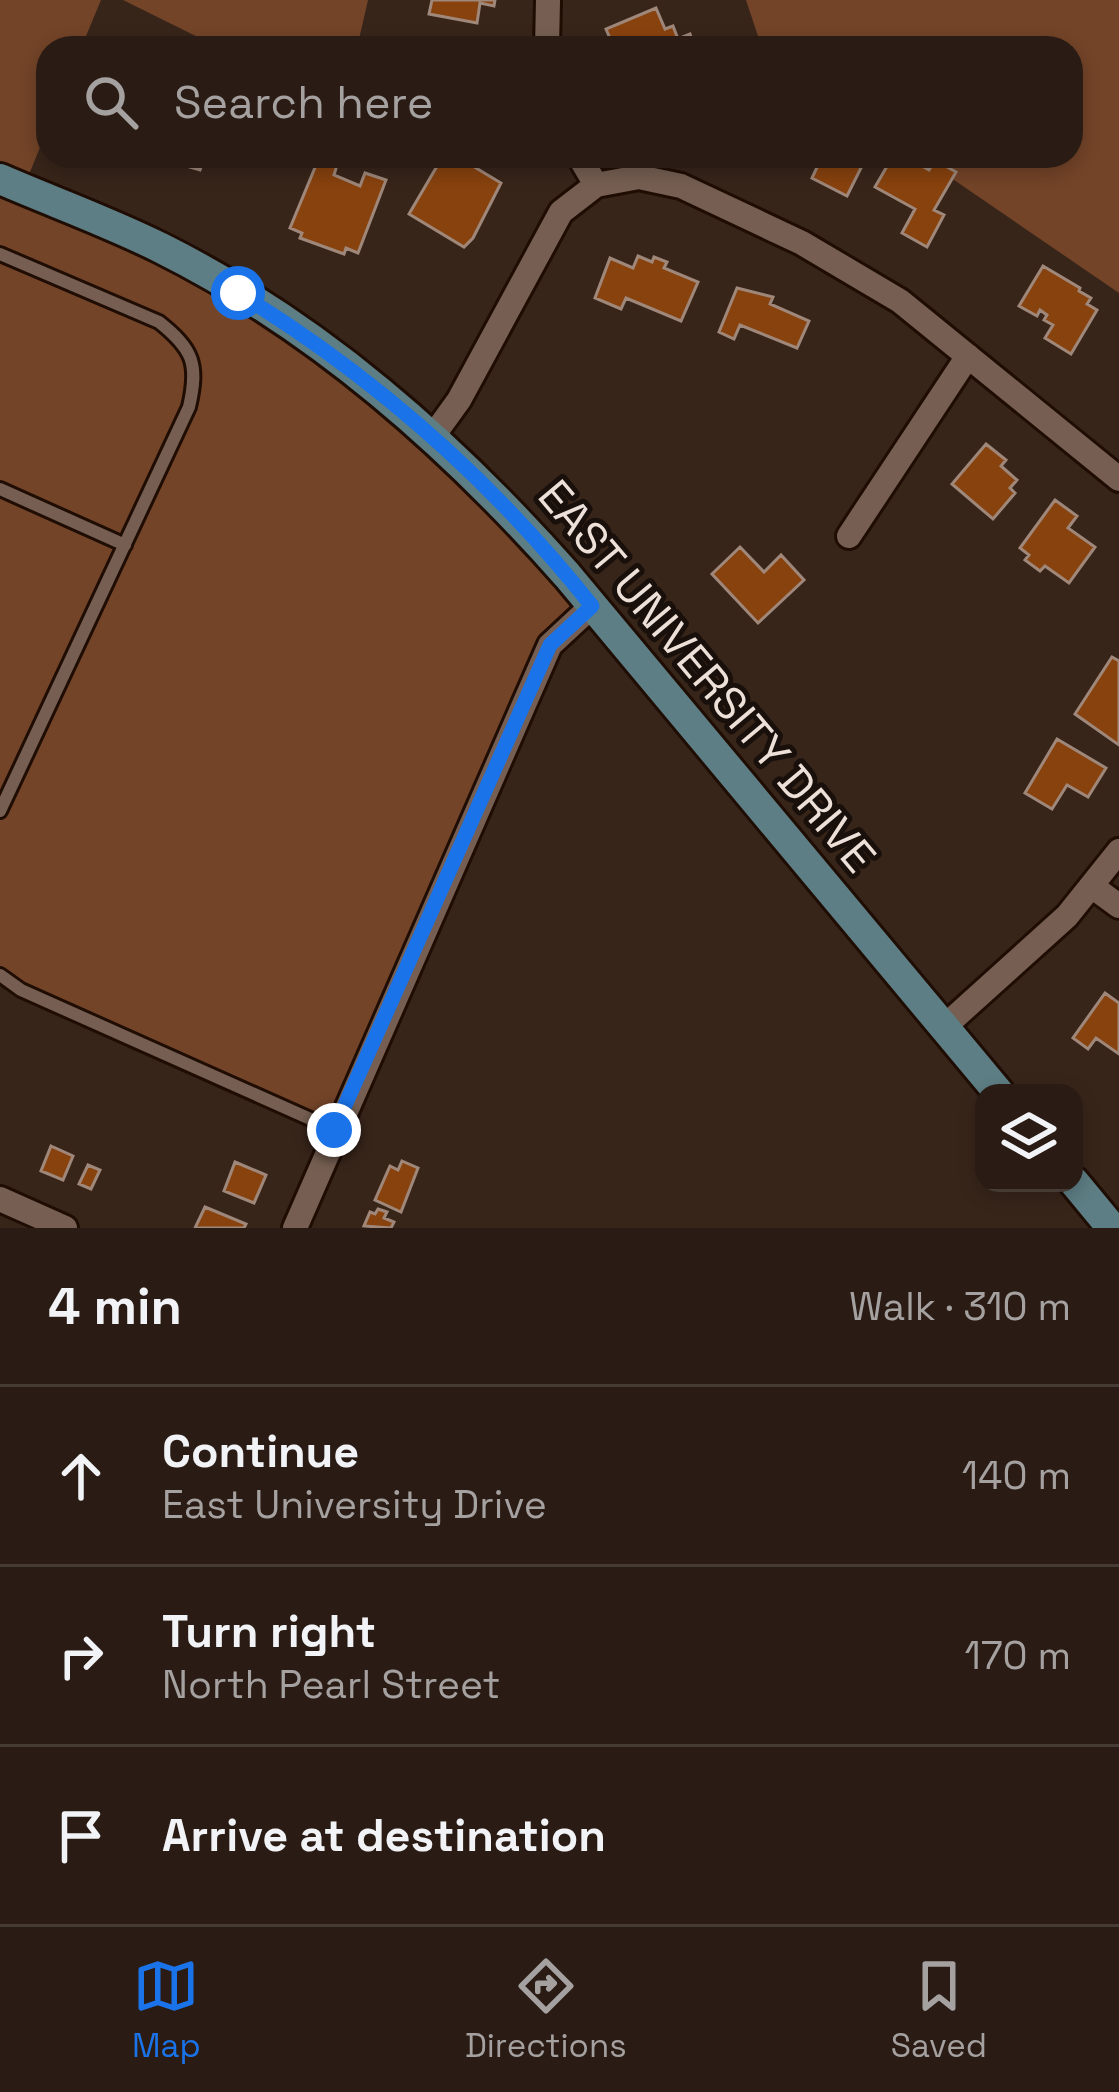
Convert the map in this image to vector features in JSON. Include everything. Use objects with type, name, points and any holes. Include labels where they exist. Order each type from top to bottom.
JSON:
[{"type":"main road","name":"EAST UNIVERSITY DRIVE","points":[[0,179],[163,249],[238,293],[359,374],[433,436],[503,502],[991,1084]]},
{"type":"main road","points":[[1082,1192],[1112,1228]]},
{"type":"street","points":[[547,36],[548,0]]},
{"type":"street","points":[[586,168],[596,185]]},
{"type":"street","points":[[433,436],[459,400],[561,212],[596,185],[639,177],[681,186],[868,280],[901,301],[1119,479]]},
{"type":"street","points":[[849,536],[968,356]]},
{"type":"street","points":[[295,1228],[550,645],[592,606]]},
{"type":"street","points":[[944,1028],[1040,943],[1093,887],[1119,851]]},
{"type":"street","points":[[1093,887],[1119,906]]},
{"type":"street","points":[[0,1198],[65,1228]]},
{"type":"lane","points":[[0,254],[159,322],[190,355],[196,377],[189,407],[0,811]]},
{"type":"lane","points":[[0,489],[125,545]]},
{"type":"lane","points":[[0,975],[21,990],[334,1130]]},
{"type":"shaded area","points":[[0,0],[101,0],[86,36],[36,36],[36,157],[23,189],[320,345],[592,606],[576,617],[335,1130],[0,975]]},
{"type":"shaded area","points":[[123,0],[368,0],[360,36],[196,36]]},
{"type":"shaded area","points":[[746,0],[1119,0],[1119,293],[937,168],[1083,168],[1083,36],[758,36]]},
{"type":"building","points":[[432,0],[495,0],[494,6],[480,3],[477,23],[429,14]]},
{"type":"building","points":[[656,8],[665,29],[673,26],[677,36],[609,36],[606,29]]},
{"type":"building","points":[[315,168],[336,168],[334,175],[360,186],[365,173],[386,180],[358,253],[346,248],[344,254],[300,238],[302,233],[290,228]]},
{"type":"building","points":[[436,168],[476,168],[501,183],[464,247],[409,214]]},
{"type":"building","points":[[817,168],[861,168],[847,196],[812,178]]},
{"type":"building","points":[[886,168],[956,172],[934,210],[944,215],[927,247],[902,233],[915,209],[875,187]]},
{"type":"building","points":[[638,256],[667,262],[664,268],[698,282],[681,321],[626,298],[621,309],[595,298],[610,258],[633,268]]},
{"type":"building","points":[[1043,266],[1080,288],[1091,298],[1087,304],[1097,310],[1071,354],[1045,338],[1053,325],[1044,320],[1047,315],[1040,310],[1037,316],[1019,306]]},
{"type":"building","points":[[737,288],[773,297],[770,304],[809,321],[797,348],[740,325],[734,339],[719,332]]},
{"type":"building","points":[[986,444],[1006,460],[1001,466],[1017,480],[1010,488],[1015,493],[993,519],[952,484]]},
{"type":"building","points":[[1055,500],[1077,516],[1068,528],[1095,547],[1069,583],[1045,566],[1040,571],[1025,560],[1029,555],[1020,548]]},
{"type":"building","points":[[740,547],[764,572],[781,555],[804,580],[758,623],[712,574]]},
{"type":"building","points":[[1112,657],[1119,661],[1119,745],[1075,714]]},
{"type":"building","points":[[1057,739],[1106,768],[1088,797],[1067,785],[1052,809],[1025,793]]},
{"type":"building","points":[[1105,993],[1119,1003],[1119,1054],[1096,1038],[1088,1049],[1073,1038]]},
{"type":"building","points":[[51,1146],[73,1156],[63,1180],[41,1171]]},
{"type":"building","points":[[402,1161],[418,1168],[401,1212],[375,1200],[390,1166],[398,1170]]},
{"type":"building","points":[[235,1162],[266,1175],[254,1203],[224,1191]]},
{"type":"building","points":[[88,1165],[100,1170],[91,1189],[79,1184]]},
{"type":"building","points":[[205,1207],[246,1224],[244,1228],[195,1228]]},
{"type":"building","points":[[378,1209],[394,1222],[391,1228],[364,1226],[370,1212],[375,1214]]},
{"type":"route","points":[[238,293],[359,374],[433,436],[503,502],[592,606],[550,645],[334,1130]]}]
